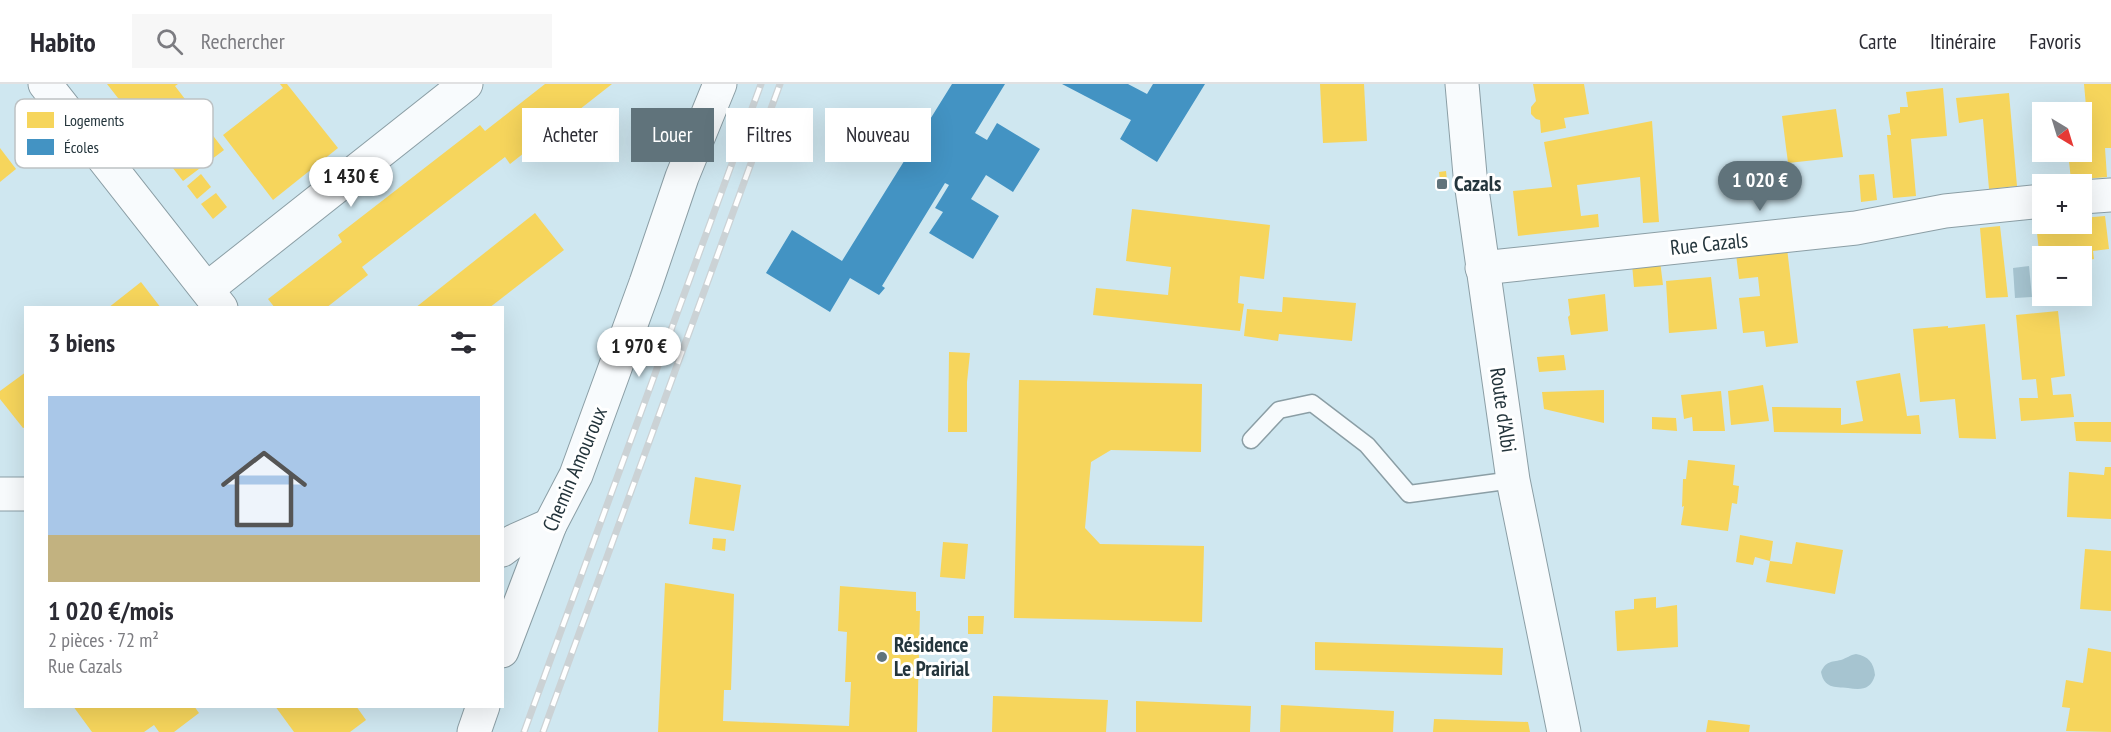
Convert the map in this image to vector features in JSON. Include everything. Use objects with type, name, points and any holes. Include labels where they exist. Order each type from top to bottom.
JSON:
[{"type":"street","points":[[45,84],[57,99]]},
{"type":"street","name":"Chemin Amouroux","points":[[504,640],[550,525],[576,475],[682,177],[720,84]]},
{"type":"street","name":"Route d'Albi","points":[[1462,84],[1470,175],[1513,480],[1564,732]]},
{"type":"street","points":[[111,168],[214,298],[464,85]]},
{"type":"street","points":[[2092,197],[2111,195]]},
{"type":"street","name":"Rue Cazals","points":[[1482,268],[1856,228],[1945,211],[2032,202]]},
{"type":"street","points":[[0,494],[24,494]]},
{"type":"street","points":[[504,548],[514,541],[550,525]]},
{"type":"street","points":[[474,732],[482,708]]},
{"type":"lane","points":[[1251,440],[1279,410],[1312,403],[1367,445],[1408,494],[1513,480]]},
{"type":"water","points":[[2029,266],[2032,297],[2015,298],[2013,268]]},
{"type":"water","points":[[1856,654],[1867,658],[1873,667],[1875,675],[1871,684],[1857,689],[1827,684],[1822,677],[1823,668],[1827,664]]},
{"type":"building: Logements","points":[[107,84],[178,84],[175,86],[185,99],[119,99]]},
{"type":"building: Logements","points":[[280,84],[287,84],[338,148],[273,200],[223,135],[283,88]]},
{"type":"building: Logements","points":[[545,84],[612,84],[581,108],[522,108],[522,155],[510,164],[505,157],[362,267],[368,275],[329,306],[273,306],[268,299],[342,242],[338,235],[480,125],[485,131]]},
{"type":"building: Logements","points":[[1320,84],[1364,84],[1367,141],[1323,143]]},
{"type":"building: Logements","points":[[1533,84],[1584,84],[1589,114],[1564,118],[1566,128],[1541,133],[1540,120],[1531,114],[1531,107],[1536,101]]},
{"type":"building: Logements","points":[[2084,84],[2111,84],[2111,148],[2105,148],[2107,177],[2092,178],[2092,174],[2070,174],[2069,162],[2092,162],[2092,102],[2086,102]]},
{"type":"building: Logements","points":[[1943,88],[1947,136],[1911,139],[1916,196],[1893,198],[1887,135],[1891,135],[1888,115],[1900,113],[1900,107],[1908,107],[1906,92]]},
{"type":"building: Logements","points":[[2009,93],[2017,186],[1989,189],[1983,119],[1959,123],[1956,98]]},
{"type":"building: Logements","points":[[1836,109],[1843,157],[1788,163],[1782,116]]},
{"type":"building: Logements","points":[[1652,121],[1659,222],[1643,223],[1640,177],[1577,185],[1581,216],[1598,214],[1599,227],[1518,236],[1513,191],[1552,187],[1544,142]]},
{"type":"building: Logements","points":[[213,136],[224,150],[213,158]]},
{"type":"building: Logements","points":[[0,148],[16,169],[0,182]]},
{"type":"building: Logements","points":[[173,168],[200,168],[183,181]]},
{"type":"building: Logements","points":[[1446,171],[1448,189],[1441,189],[1439,172]]},
{"type":"building: Logements","points":[[201,174],[211,187],[197,199],[187,186]]},
{"type":"building: Logements","points":[[1874,174],[1877,200],[1861,202],[1859,175]]},
{"type":"building: Logements","points":[[216,193],[227,207],[213,219],[201,204]]},
{"type":"building: Logements","points":[[1132,209],[1270,225],[1264,279],[1240,276],[1238,303],[1244,304],[1240,331],[1093,315],[1096,288],[1168,295],[1171,267],[1126,261]]},
{"type":"building: Logements","points":[[535,213],[564,250],[492,306],[418,306]]},
{"type":"building: Logements","points":[[2105,216],[2109,249],[2093,251],[2094,259],[2092,259],[2092,246],[2038,246],[2037,234],[2092,234],[2092,217]]},
{"type":"building: Logements","points":[[2000,226],[2008,297],[1986,298],[1980,228]]},
{"type":"building: Logements","points":[[1787,248],[1798,343],[1766,347],[1764,331],[1743,333],[1739,298],[1760,296],[1758,277],[1739,279],[1736,254]]},
{"type":"building: Logements","points":[[1660,261],[1663,285],[1634,287],[1632,264]]},
{"type":"building: Logements","points":[[1711,277],[1717,329],[1669,333],[1666,281]]},
{"type":"building: Logements","points":[[141,282],[159,306],[111,306]]},
{"type":"building: Logements","points":[[1605,294],[1608,331],[1571,335],[1568,299]]},
{"type":"building: Logements","points":[[1283,297],[1356,303],[1352,341],[1279,334],[1278,341],[1244,336],[1247,309],[1282,312]]},
{"type":"building: Logements","points":[[2058,311],[2065,376],[2051,378],[2053,395],[2071,394],[2074,417],[2021,421],[2019,398],[2038,398],[2036,379],[2022,380],[2016,315]]},
{"type":"building: Logements","points":[[1985,324],[1996,439],[1959,438],[1955,399],[1920,402],[1913,329]]},
{"type":"building: Logements","points":[[949,352],[970,353],[967,382],[967,432],[948,432]]},
{"type":"building: Logements","points":[[1564,355],[1566,370],[1539,372],[1537,357]]},
{"type":"building: Logements","points":[[24,373],[24,428],[0,399],[0,391]]},
{"type":"building: Logements","points":[[1900,373],[1907,416],[1919,415],[1921,434],[1774,432],[1772,407],[1841,408],[1841,425],[1863,421],[1856,381]]},
{"type":"building: Logements","points":[[1019,380],[1202,384],[1201,452],[1111,450],[1091,462],[1085,528],[1100,544],[1204,546],[1202,622],[1014,618]]},
{"type":"building: Logements","points":[[1763,385],[1769,421],[1731,425],[1728,391]]},
{"type":"building: Logements","points":[[1604,390],[1604,423],[1544,409],[1542,392]]},
{"type":"building: Logements","points":[[1721,391],[1725,431],[1693,431],[1692,417],[1684,419],[1681,395]]},
{"type":"building: Logements","points":[[1652,417],[1676,418],[1677,431],[1652,429]]},
{"type":"building: Logements","points":[[2074,422],[2111,422],[2111,442],[2076,441]]},
{"type":"building: Logements","points":[[1688,460],[1735,465],[1733,485],[1739,486],[1737,504],[1732,503],[1728,531],[1681,525],[1684,506],[1682,507],[1683,479],[1686,479]]},
{"type":"building: Logements","points":[[2105,467],[2111,467],[2111,519],[2067,517],[2069,472],[2104,475]]},
{"type":"building: Logements","points":[[695,477],[741,485],[734,531],[689,524]]},
{"type":"building: Logements","points":[[1740,535],[1773,541],[1770,561],[1755,557],[1753,565],[1736,562]]},
{"type":"building: Logements","points":[[713,538],[726,539],[725,551],[712,549]]},
{"type":"building: Logements","points":[[943,542],[968,544],[965,579],[940,577]]},
{"type":"building: Logements","points":[[1796,542],[1843,550],[1835,594],[1766,582],[1770,561],[1792,564]]},
{"type":"building: Logements","points":[[2085,549],[2111,551],[2111,611],[2080,609]]},
{"type":"building: Logements","name":"Résidence Le Prairial","points":[[665,583],[734,594],[731,690],[724,690],[723,721],[849,726],[851,682],[845,682],[847,632],[838,631],[840,586],[916,592],[916,611],[920,611],[917,732],[658,732]]},
{"type":"building: Logements","points":[[1656,597],[1656,608],[1677,605],[1678,647],[1617,651],[1615,611],[1634,609],[1634,599]]},
{"type":"building: Logements","points":[[968,616],[984,616],[983,634],[968,634]]},
{"type":"building: Logements","points":[[1315,642],[1503,648],[1502,675],[1315,670]]},
{"type":"building: Logements","points":[[2088,648],[2111,652],[2111,732],[2066,731],[2070,708],[2062,707],[2066,680],[2083,683]]},
{"type":"building: Logements","points":[[993,696],[1108,700],[1106,732],[992,732]]},
{"type":"building: Logements","points":[[1136,701],[1251,706],[1250,732],[1136,732]]},
{"type":"building: Logements","points":[[1281,705],[1394,711],[1393,732],[1280,732]]},
{"type":"building: Logements","points":[[74,708],[195,708],[199,713],[174,732],[159,732],[154,725],[144,732],[92,732]]},
{"type":"building: Logements","points":[[276,708],[357,708],[366,720],[350,732],[294,732]]},
{"type":"building: Logements","points":[[1434,719],[1528,722],[1530,732],[1433,732]]},
{"type":"building: Logements","points":[[1708,720],[1750,725],[1749,732],[1706,732]]},
{"type":"building: Écoles","points":[[952,84],[1005,84],[975,133],[987,140],[997,123],[1040,149],[1013,192],[986,175],[971,199],[999,216],[973,259],[929,233],[943,212],[935,208],[949,185],[945,183],[882,286],[885,288],[879,295],[850,278],[830,312],[766,273],[792,230],[842,261],[904,162],[931,162],[931,118]]},
{"type":"building: Écoles","points":[[1062,84],[1128,84],[1147,94],[1153,84],[1205,84],[1157,162],[1120,139],[1131,120]]},
{"type":"railway","points":[[524,732],[761,84]]},
{"type":"railway","points":[[543,732],[780,84]]},
{"type":"place","name":"Cazals","points":[[1442,184]]},
{"type":"place","name":"Résidence Le Prairial","points":[[882,657]]}]
